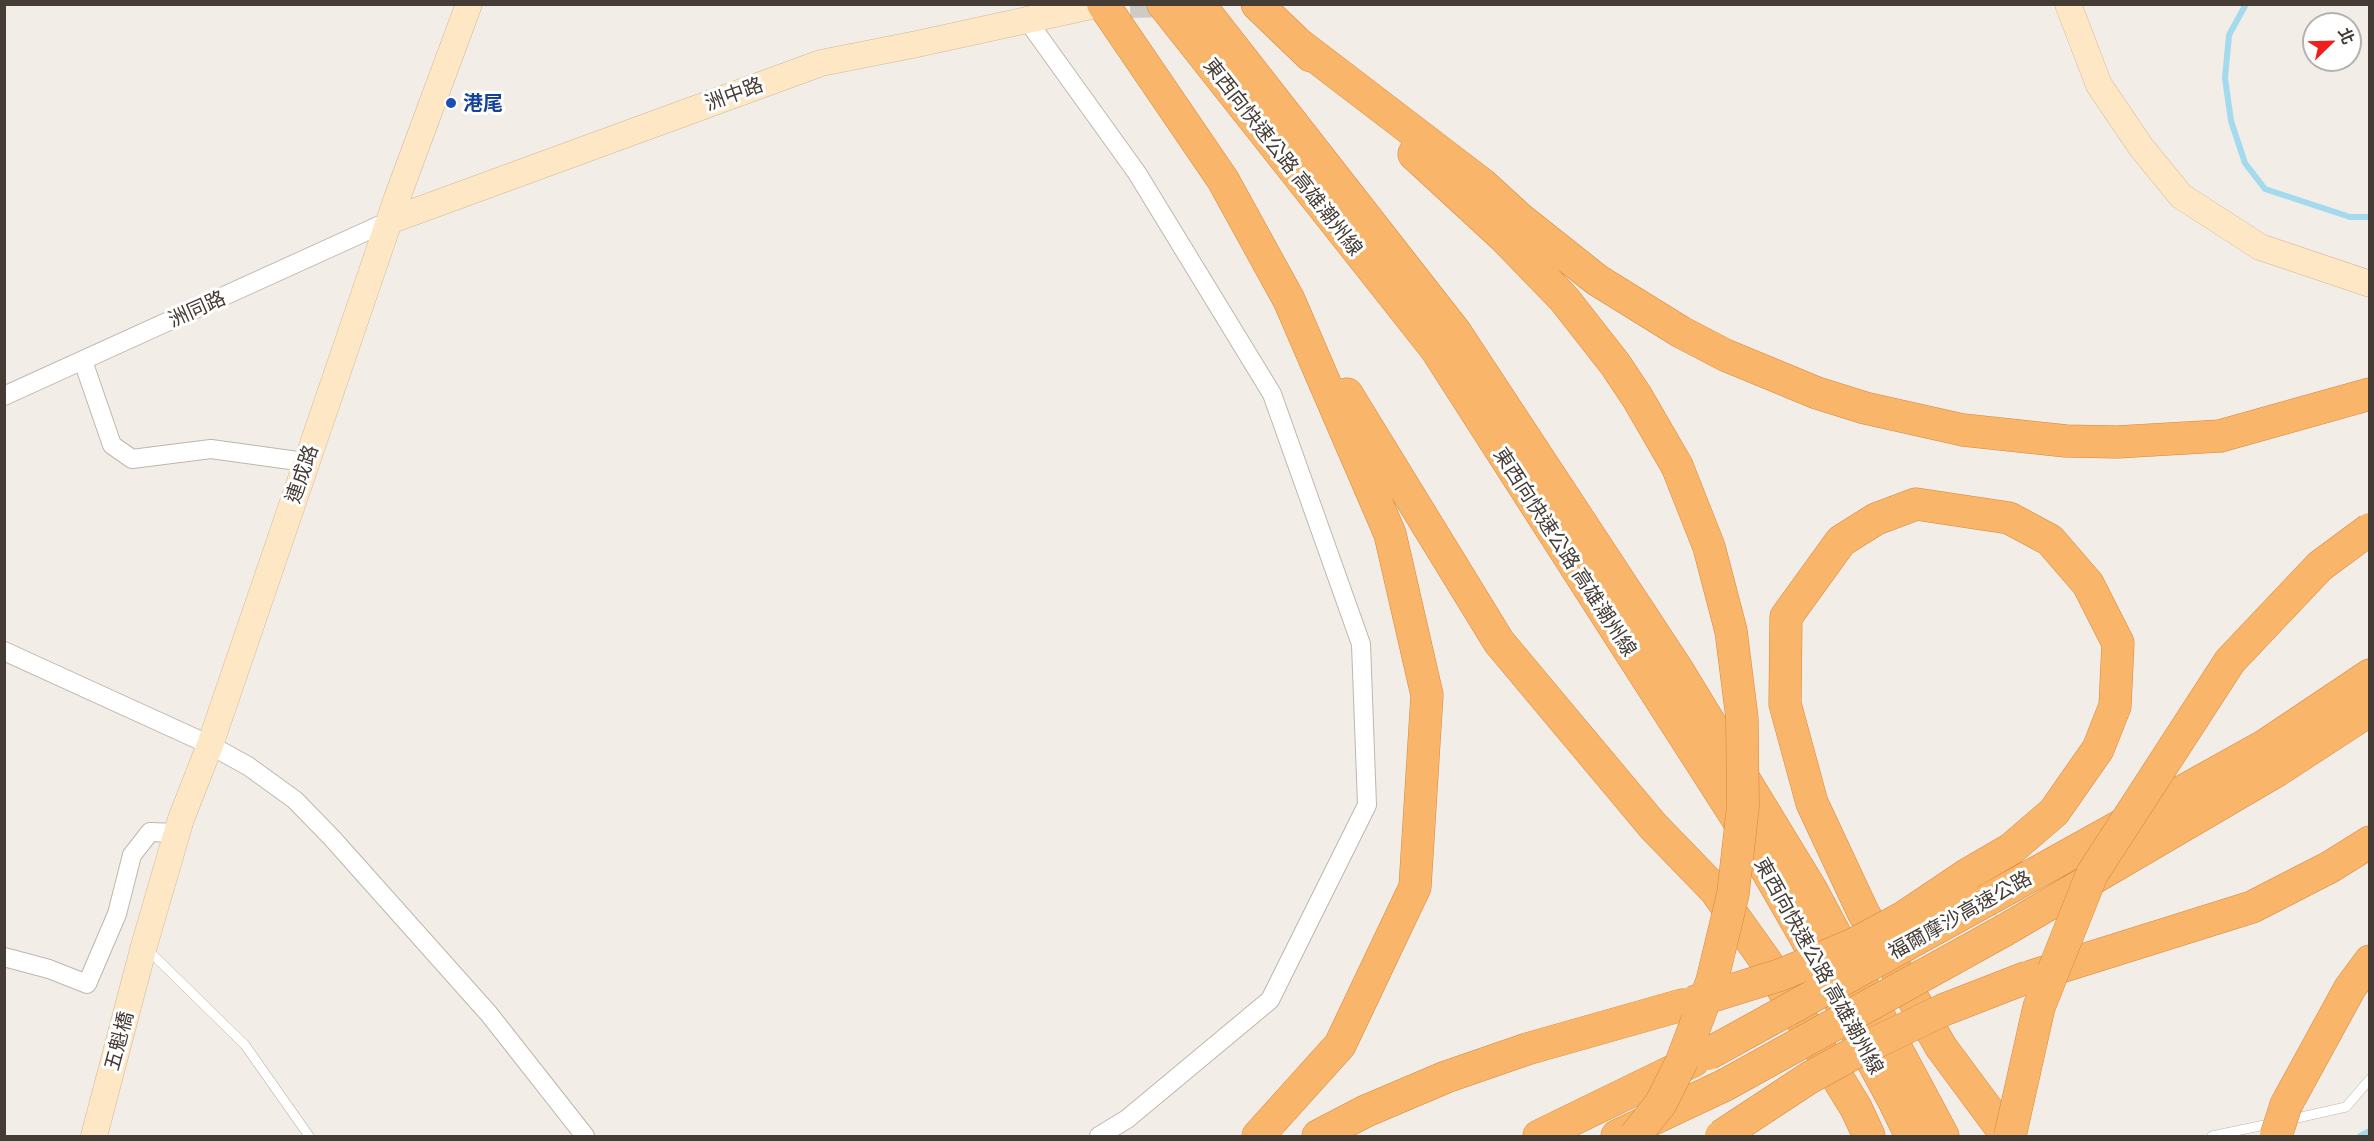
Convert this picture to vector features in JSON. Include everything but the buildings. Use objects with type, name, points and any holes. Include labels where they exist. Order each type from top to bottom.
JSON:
[{"type":"highway","name":"東西向快速公路 高雄潮州線","points":[[1163,4],[1436,349],[1735,816],[1803,933],[1894,1101],[1911,1137]]},
{"type":"highway","name":"東西向快速公路 高雄潮州線","points":[[1198,4],[1456,333],[1651,629],[1811,889],[1943,1137]]},
{"type":"highway","points":[[1257,4],[1504,237],[1564,299],[1615,364],[1653,422],[1677,466],[1709,547],[1731,631],[1742,718],[1743,806],[1733,894],[1712,981],[1698,1022],[1661,1103],[1635,1137]]},
{"type":"highway","points":[[1097,5],[1223,180],[1289,300],[1499,642],[1653,826],[1715,890],[1765,960],[1856,1108],[1869,1137]]},
{"type":"highway","points":[[1295,41],[1482,184],[1534,231],[1597,280],[1690,337],[1771,375],[1817,393],[1865,408],[1963,430],[2015,437],[2087,442],[2220,436],[2355,399]]},
{"type":"highway","points":[[1258,1137],[1340,1045],[1415,887],[1427,694],[1390,534],[1289,300]]},
{"type":"highway","points":[[1318,1137],[1366,1111],[1446,1077],[1527,1049],[1780,975],[1852,945],[1904,917],[1968,874],[2011,849],[2054,812],[2098,749],[2115,706],[2118,643],[2088,584],[2050,540],[2009,518],[1916,504],[1876,519],[1841,541],[1786,617],[1785,704],[1812,803],[1863,912],[1941,1047],[2008,1137]]},
{"type":"highway","points":[[2008,1137],[2038,1007],[2092,874],[2230,661],[2320,566],[2370,529]]},
{"type":"highway","name":"福爾摩沙高速公路","points":[[1539,1137],[1708,1053],[1989,899],[2264,746],[2370,675]]},
{"type":"highway","name":"福爾摩沙高速公路","points":[[1617,1137],[1725,1085],[2005,930],[2278,770],[2370,710]]},
{"type":"highway","points":[[1721,1137],[1809,1078],[1856,1052],[1943,1010],[2028,977],[2252,907],[2330,867],[2370,842]]},
{"type":"highway","points":[[2276,1137],[2286,1105],[2350,988],[2370,961]]},
{"type":"main road","name":"連成路","points":[[144,946],[177,833],[210,745],[389,221],[469,4]]},
{"type":"main road","points":[[2068,4],[2099,85],[2140,147],[2181,196],[2260,247],[2370,284]]},
{"type":"main road","name":"洲中路","points":[[389,221],[821,63],[1097,5]]},
{"type":"main road","name":"五魁橋","points":[[94,1137],[144,946]]},
{"type":"street","points":[[1027,20],[1137,173],[1272,394],[1361,644],[1367,805],[1269,1000],[1127,1119],[1099,1137]]},
{"type":"street","name":"洲同路","points":[[4,396],[389,221]]},
{"type":"street","points":[[83,360],[112,445],[132,459],[210,449],[305,462]]},
{"type":"street","points":[[4,651],[210,745],[248,766],[295,800],[332,838],[489,1014],[585,1137]]},
{"type":"street","points":[[4,957],[49,969],[87,984],[117,914],[132,855],[150,832],[177,833]]},
{"type":"lane","points":[[144,946],[245,1045],[309,1137]]},
{"type":"lane","points":[[2212,1137],[2346,1107],[2370,1079]]},
{"type":"waterway","points":[[2246,4],[2229,35],[2225,78],[2231,121],[2245,163],[2265,189],[2350,217],[2370,217]]},
{"type":"waterway","points":[[2360,1136],[2370,1131]]},
{"type":"tunnel","points":[[1091,6],[1169,4]]},
{"type":"place","name":"港尾","points":[[451,103]]}]
